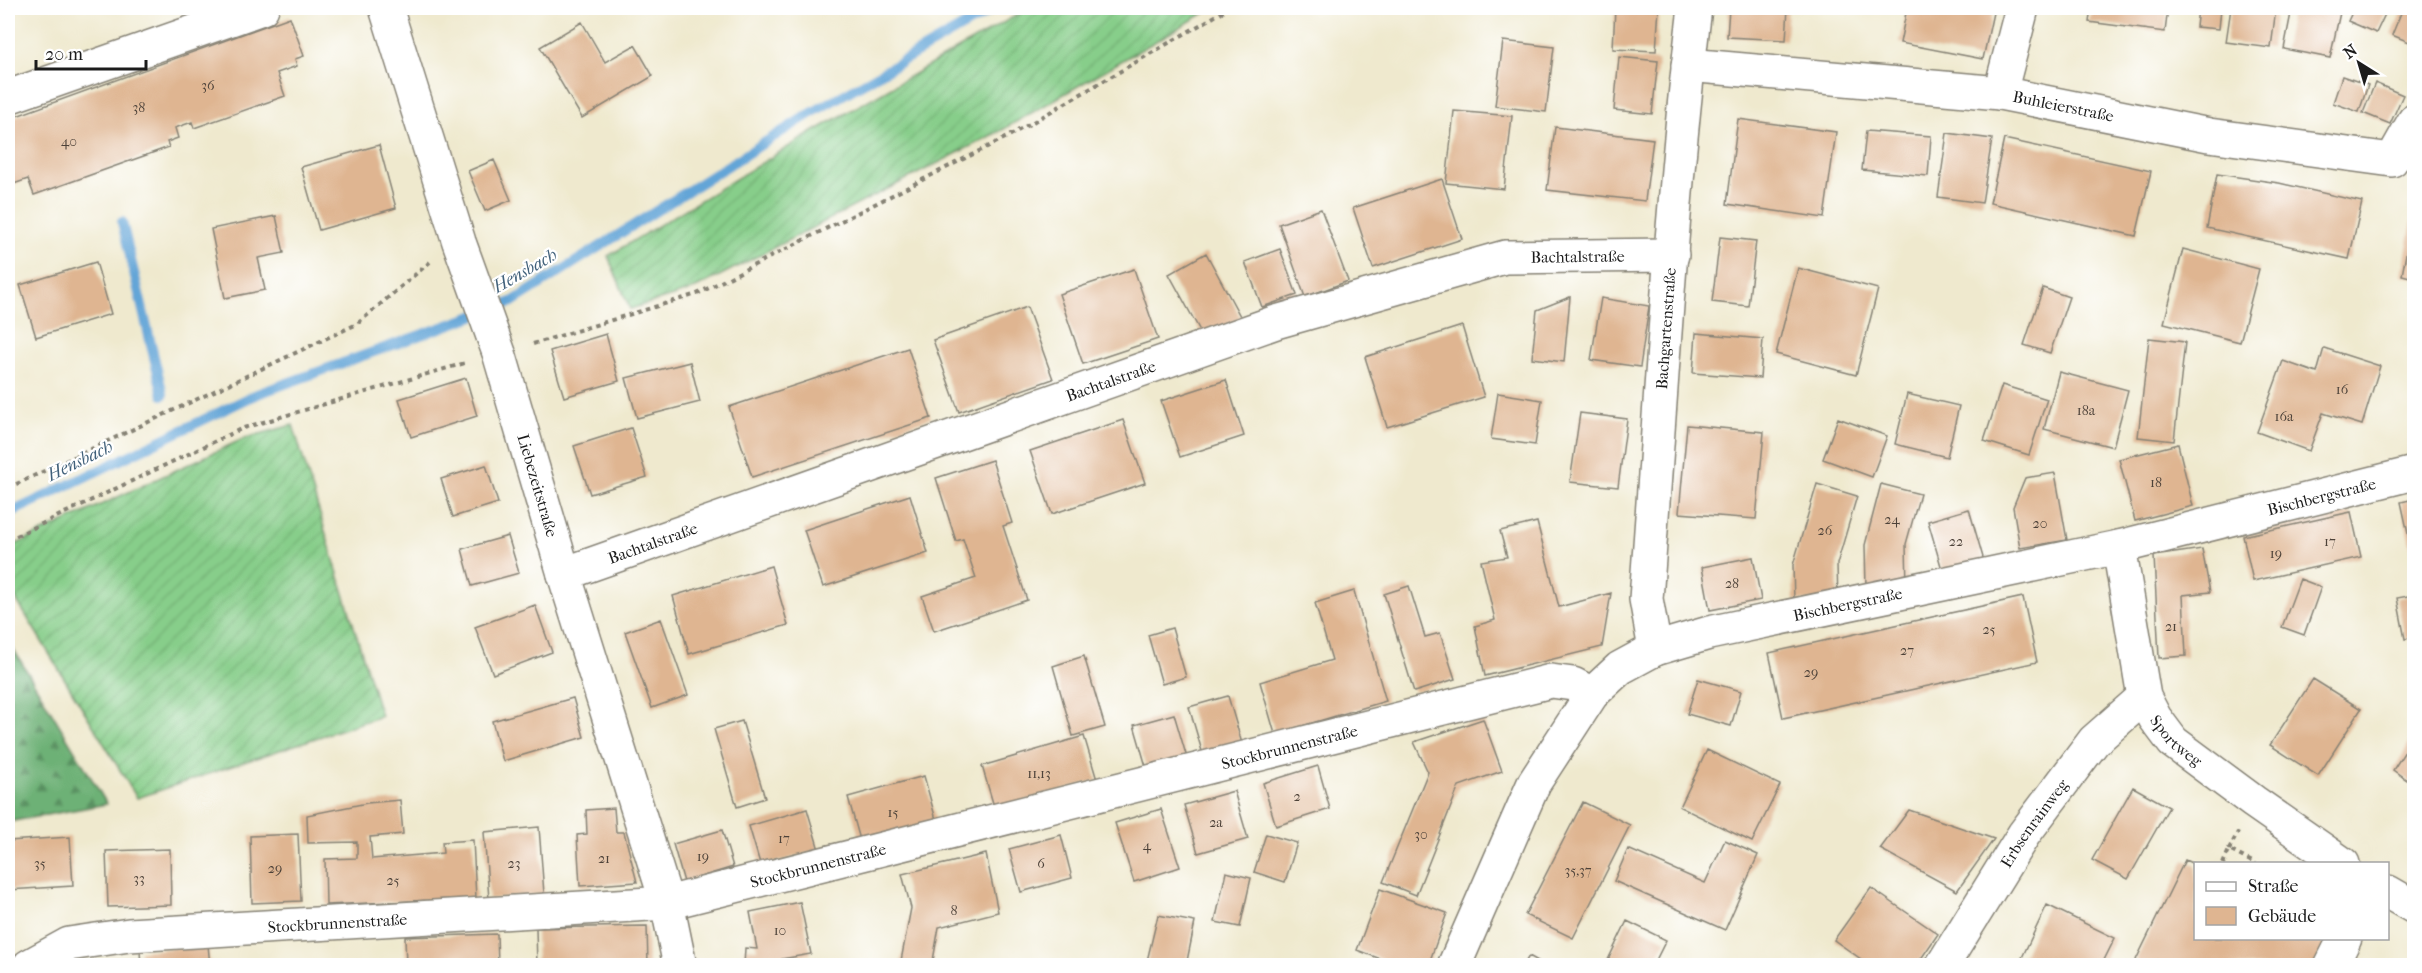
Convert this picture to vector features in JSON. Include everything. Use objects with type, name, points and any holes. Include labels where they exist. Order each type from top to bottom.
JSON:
[{"type":"street","points":[[8,97],[262,8]]},
{"type":"street","name":"Liebezeitstraße","points":[[386,8],[459,242],[499,353],[564,574],[667,903],[680,957],[680,966]]},
{"type":"street","name":"Bachgartenstraße","points":[[1655,649],[1646,600],[1672,255],[1695,8]]},
{"type":"street","points":[[2000,93],[2022,8]]},
{"type":"street","name":"Buhleierstraße","points":[[1688,65],[2000,93],[2209,135],[2392,160],[2415,121]]},
{"type":"street","name":"Bachtalstraße","points":[[564,574],[1287,319],[1505,257],[1672,255]]},
{"type":"street","name":"Bischbergstraße","points":[[1454,966],[1534,783],[1592,694],[1620,668],[1655,649],[1709,633],[2120,547],[2415,472]]},
{"type":"street","name":"Sportweg","points":[[2120,547],[2144,697],[2155,718],[2173,742],[2340,862]]},
{"type":"street","name":"Stockbrunnenstraße","points":[[29,966],[69,944],[129,935],[667,903],[1551,681],[1573,684],[1592,694]]},
{"type":"street","name":"Erbsenrainweg","points":[[1942,966],[2024,834],[2094,741],[2144,697]]},
{"type":"street","points":[[2389,893],[2415,908]]},
{"type":"street","points":[[2331,966],[2344,940]]},
{"type":"path","points":[[551,340],[697,294],[1007,137],[1229,8]]},
{"type":"path","points":[[8,488],[357,324],[416,272],[459,242]]},
{"type":"path","points":[[8,540],[243,428],[499,353]]},
{"type":"path","points":[[2224,862],[2229,850],[2252,862]]},
{"type":"green space","points":[[1029,8],[1213,8],[1002,130],[692,290],[630,309],[608,256],[813,132]]},
{"type":"green space","points":[[293,425],[381,716],[137,798],[8,586],[8,548],[245,438]]},
{"type":"green space","points":[[8,640],[107,804],[8,822]]},
{"type":"building","points":[[1615,8],[1659,8],[1656,51],[1613,49]]},
{"type":"building","points":[[1729,8],[1788,8],[1786,40],[1727,37]]},
{"type":"building","points":[[1907,8],[1994,8],[1983,59],[1900,43]]},
{"type":"building","points":[[2091,8],[2168,8],[2165,32],[2089,22]]},
{"type":"building","points":[[2198,8],[2221,8],[2219,29],[2196,27]]},
{"type":"building","points":[[2231,8],[2276,8],[2271,48],[2226,42]]},
{"type":"building","points":[[2292,8],[2341,8],[2330,58],[2284,49]]},
{"type":"building","points":[[2354,8],[2388,8],[2376,33],[2348,21]]},
{"type":"building","points":[[2403,8],[2414,8],[2414,44],[2392,35]]},
{"type":"building","points":[[290,17],[304,56],[295,59],[297,66],[277,73],[285,96],[194,128],[192,122],[175,128],[178,138],[167,142],[169,147],[34,195],[28,179],[8,186],[8,119]]},
{"type":"building","points":[[582,22],[605,62],[635,45],[653,76],[582,118],[540,47]]},
{"type":"building","points":[[1503,41],[1554,47],[1546,112],[1495,106]]},
{"type":"building","points":[[1619,57],[1658,61],[1652,114],[1614,110]]},
{"type":"building","points":[[2342,76],[2368,85],[2359,112],[2333,103]]},
{"type":"building","points":[[2375,83],[2403,95],[2390,124],[2363,113]]},
{"type":"building","points":[[1454,111],[1512,116],[1504,189],[1446,183]]},
{"type":"building","points":[[1738,119],[1836,132],[1824,218],[1727,204]]},
{"type":"building","points":[[1555,127],[1653,139],[1645,201],[1547,190]]},
{"type":"building","points":[[1866,131],[1931,136],[1928,176],[1862,170]]},
{"type":"building","points":[[1947,133],[1992,139],[1982,203],[1938,197]]},
{"type":"building","points":[[2004,139],[2151,171],[2136,236],[1990,203]]},
{"type":"building","points":[[379,145],[396,208],[319,230],[301,167]]},
{"type":"building","points":[[494,160],[511,200],[485,211],[468,171]]},
{"type":"building","points":[[2217,174],[2279,183],[2362,202],[2349,259],[2207,228]]},
{"type":"building","points":[[1442,179],[1462,239],[1373,268],[1353,208]]},
{"type":"building","points":[[1321,209],[1348,281],[1305,297],[1279,224]]},
{"type":"building","points":[[276,216],[284,253],[258,258],[265,290],[225,298],[211,229]]},
{"type":"building","points":[[2414,217],[2414,278],[2402,275]]},
{"type":"building","points":[[1720,237],[1756,241],[1748,306],[1712,302]]},
{"type":"building","points":[[1280,249],[1297,295],[1262,307],[1245,262]]},
{"type":"building","points":[[2183,249],[2259,269],[2240,342],[2164,323]]},
{"type":"building","points":[[1206,253],[1241,318],[1204,338],[1169,274]]},
{"type":"building","points":[[96,262],[111,314],[36,337],[20,285]]},
{"type":"building","points":[[1798,268],[1878,289],[1856,375],[1776,354]]},
{"type":"building","points":[[1134,269],[1158,339],[1083,364],[1059,294]]},
{"type":"building","points":[[2043,288],[2069,297],[2050,353],[2024,345]]},
{"type":"building","points":[[1570,297],[1564,362],[1532,358],[1537,310]]},
{"type":"building","points":[[1601,298],[1649,306],[1640,367],[1591,360]]},
{"type":"building","points":[[1027,307],[1053,379],[959,412],[933,340]]},
{"type":"building","points":[[1462,326],[1484,397],[1387,427],[1365,357]]},
{"type":"building","points":[[1696,333],[1763,339],[1760,378],[1693,373]]},
{"type":"building","points":[[606,334],[619,381],[564,397],[550,351]]},
{"type":"building","points":[[2149,338],[2185,342],[2174,441],[2138,437]]},
{"type":"building","points":[[908,348],[931,418],[752,477],[729,407]]},
{"type":"building","points":[[2324,348],[2380,366],[2362,425],[2323,413],[2309,451],[2257,432],[2283,361],[2317,373]]},
{"type":"building","points":[[690,362],[700,402],[637,418],[626,378]]},
{"type":"building","points":[[2059,372],[2128,390],[2113,447],[2044,429]]},
{"type":"building","points":[[466,378],[477,416],[411,437],[399,399]]},
{"type":"building","points":[[1226,380],[1244,436],[1180,457],[1161,401]]},
{"type":"building","points":[[2002,385],[2047,399],[2029,455],[1984,441]]},
{"type":"building","points":[[1498,393],[1542,400],[1535,445],[1491,439]]},
{"type":"building","points":[[1907,394],[1959,406],[1947,457],[1895,444]]},
{"type":"building","points":[[1580,413],[1627,419],[1618,487],[1570,482]]},
{"type":"building","points":[[1838,418],[1887,436],[1872,477],[1823,459]]},
{"type":"building","points":[[1123,420],[1145,483],[1052,514],[1030,451]]},
{"type":"building","points":[[1687,425],[1764,432],[1756,519],[1679,513]]},
{"type":"building","points":[[631,428],[647,477],[590,494],[574,446]]},
{"type":"building","points":[[2178,444],[2193,506],[2135,521],[2119,459]]},
{"type":"building","points":[[992,460],[1012,523],[1003,526],[1027,600],[934,631],[922,596],[976,578],[963,539],[956,541],[936,478]]},
{"type":"building","points":[[486,465],[498,503],[453,517],[441,479]]},
{"type":"building","points":[[2055,473],[2067,540],[2020,548],[2013,507],[2025,478]]},
{"type":"building","points":[[1817,484],[1857,496],[1837,564],[1838,600],[1794,601],[1793,565]]},
{"type":"building","points":[[1881,484],[1920,494],[1906,544],[1907,587],[1866,588],[1865,545]]},
{"type":"building","points":[[910,495],[928,553],[823,587],[804,530]]},
{"type":"building","points":[[2414,499],[2414,561],[2401,502]]},
{"type":"building","points":[[1969,509],[1984,561],[1943,573],[1928,521]]},
{"type":"building","points":[[2351,512],[2361,557],[2253,581],[2243,536]]},
{"type":"building","points":[[1537,522],[1559,607],[1611,593],[1602,647],[1485,676],[1475,626],[1495,620],[1481,561],[1507,557],[1500,531]]},
{"type":"building","points":[[508,536],[519,573],[472,586],[462,549]]},
{"type":"building","points":[[2202,549],[2210,592],[2183,595],[2186,656],[2159,658],[2154,556]]},
{"type":"building","points":[[1753,557],[1761,600],[1710,610],[1702,567]]},
{"type":"building","points":[[771,566],[788,625],[689,654],[673,596]]},
{"type":"building","points":[[2300,579],[2321,587],[2304,635],[2282,627]]},
{"type":"building","points":[[1409,586],[1425,637],[1440,633],[1455,679],[1414,692],[1384,594]]},
{"type":"building","points":[[1354,591],[1386,701],[1275,734],[1260,682],[1332,660],[1315,603]]},
{"type":"building","points":[[2414,595],[2414,637],[2405,639],[2397,598]]},
{"type":"building","points":[[2023,597],[2037,662],[1783,718],[1769,653]]},
{"type":"building","points":[[535,605],[552,652],[493,674],[475,627]]},
{"type":"building","points":[[661,619],[688,695],[652,708],[625,632]]},
{"type":"building","points":[[1172,628],[1186,677],[1162,684],[1148,635]]},
{"type":"building","points":[[1084,656],[1105,727],[1073,736],[1053,666]]},
{"type":"building","points":[[1698,679],[1741,691],[1731,726],[1687,714]]},
{"type":"building","points":[[2313,679],[2361,709],[2318,776],[2270,745]]},
{"type":"building","points":[[1228,696],[1243,747],[1204,758],[1189,707]]},
{"type":"building","points":[[573,698],[584,737],[503,761],[492,721]]},
{"type":"building","points":[[1174,714],[1187,758],[1147,770],[1134,725]]},
{"type":"building","points":[[1483,719],[1502,771],[1459,786],[1416,895],[1383,882],[1428,772],[1414,742]]},
{"type":"building","points":[[742,721],[765,798],[737,807],[714,729]]},
{"type":"building","points":[[1084,736],[1097,780],[995,810],[982,766]]},
{"type":"building","points":[[2414,737],[2414,785],[2393,770]]},
{"type":"building","points":[[1707,750],[1780,785],[1752,842],[1680,807]]},
{"type":"building","points":[[1318,766],[1330,809],[1276,826],[1263,783]]},
{"type":"building","points":[[924,776],[938,827],[862,847],[848,797]]},
{"type":"building","points":[[2133,787],[2169,807],[2128,879],[2092,860]]},
{"type":"building","points":[[1234,791],[1248,839],[1198,853],[1184,805]]},
{"type":"building","points":[[400,800],[403,834],[370,837],[372,859],[443,853],[442,842],[473,840],[476,898],[326,905],[325,859],[357,858],[357,842],[308,843],[307,815],[367,803]]},
{"type":"building","points":[[1583,802],[1630,825],[1573,938],[1525,915]]},
{"type":"building","points":[[614,808],[616,832],[624,832],[637,882],[580,886],[577,835],[587,834],[586,810]]},
{"type":"building","points":[[807,809],[819,850],[761,867],[749,826]]},
{"type":"building","points":[[1161,809],[1180,867],[1134,882],[1115,823]]},
{"type":"building","points":[[1909,810],[1994,839],[1957,891],[1880,849]]},
{"type":"building","points":[[539,827],[544,894],[489,899],[484,832]]},
{"type":"building","points":[[722,830],[733,867],[684,882],[673,844]]},
{"type":"building","points":[[298,834],[301,901],[252,903],[250,836]]},
{"type":"building","points":[[1266,834],[1297,843],[1285,882],[1254,872]]},
{"type":"building","points":[[1061,835],[1072,878],[1021,892],[1009,849]]},
{"type":"building","points":[[70,837],[73,886],[8,890],[8,841]]},
{"type":"building","points":[[1725,840],[1758,855],[1725,930],[1614,881],[1628,849],[1705,883]]},
{"type":"building","points":[[170,849],[171,905],[108,907],[106,851]]},
{"type":"building","points":[[986,854],[998,912],[939,927],[932,966],[900,966],[911,908],[902,874]]},
{"type":"building","points":[[2185,860],[2194,864],[2194,940],[2331,940],[2318,966],[2133,966]]},
{"type":"building","points":[[1226,872],[1251,878],[1240,927],[1215,922]]},
{"type":"building","points":[[1871,888],[1938,934],[1916,966],[1871,966],[1834,940]]},
{"type":"building","points":[[1380,889],[1447,913],[1428,966],[1399,966],[1357,950]]},
{"type":"building","points":[[800,902],[811,954],[782,959],[781,966],[744,966],[745,948],[757,949],[750,912]]},
{"type":"building","points":[[2047,905],[2115,938],[2101,966],[2018,966]]},
{"type":"building","points":[[1158,915],[1195,922],[1186,966],[1168,966],[1147,961]]},
{"type":"building","points":[[1627,921],[1666,940],[1653,966],[1605,966]]},
{"type":"building","points":[[647,926],[648,966],[537,966],[536,928]]},
{"type":"building","points":[[497,934],[498,966],[406,966],[405,937]]},
{"type":"building","points":[[208,945],[210,966],[141,966],[140,951]]},
{"type":"building","points":[[1529,956],[1547,966],[1523,966]]},
{"type":"waterway","name":"Hensbach","points":[[8,514],[257,394],[512,302],[808,115],[995,8]]},
{"type":"waterway","points":[[122,222],[163,395]]}]
